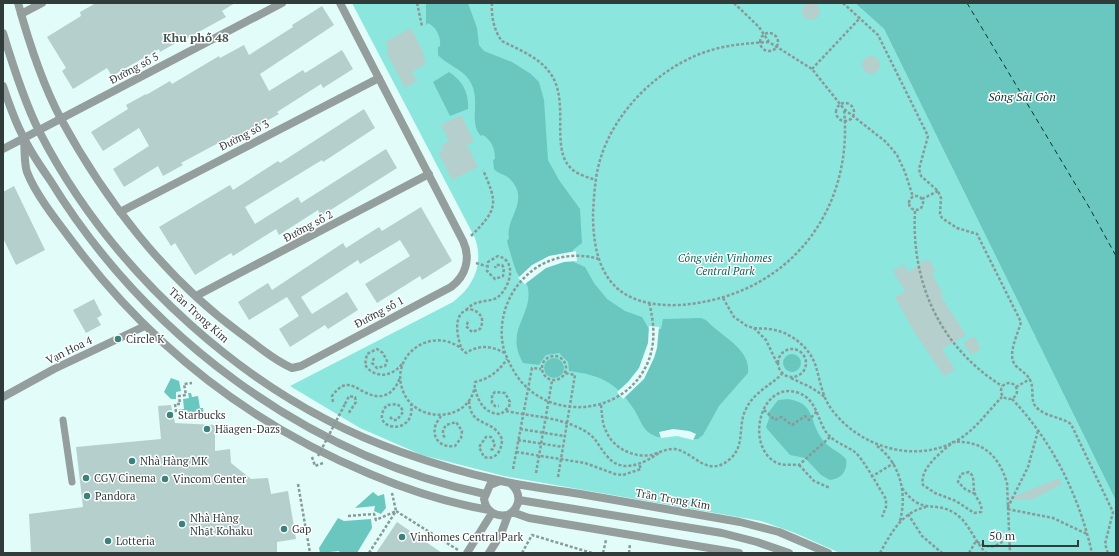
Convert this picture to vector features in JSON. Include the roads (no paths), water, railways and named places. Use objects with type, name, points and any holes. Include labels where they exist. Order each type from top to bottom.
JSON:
[{"type":"street","points":[[18,3],[31,49],[61,119],[120,212],[162,262],[196,296]]},
{"type":"street","points":[[21,14],[42,3]]},
{"type":"street","name":"Đường số 5","points":[[3,149],[282,3]]},
{"type":"street","points":[[340,3],[429,174]]},
{"type":"street","name":"Trần Trọng Kim","points":[[3,33],[22,89],[39,131],[82,202],[135,269],[184,318],[234,361],[293,400],[362,436],[399,452],[425,460],[510,483],[740,522],[779,532],[828,553]]},
{"type":"street","name":"Đường số 3","points":[[120,212],[379,78]]},
{"type":"street","points":[[3,86],[24,138],[60,196],[97,248],[146,304],[208,358],[276,409],[310,428],[406,471],[485,494]]},
{"type":"street","points":[[24,138],[27,171],[54,216],[102,279],[145,326],[191,367],[238,403],[322,453],[384,480],[423,494],[491,512],[497,515],[510,513],[529,518],[739,553]]},
{"type":"street","name":"Đường số 1","points":[[196,296],[224,321],[278,361],[292,368],[301,366],[458,282],[466,264],[466,247],[429,174]]},
{"type":"street","name":"Đường số 2","points":[[196,296],[429,174]]},
{"type":"street","name":"Vạn Hoa 4","points":[[3,397],[54,369],[145,326]]},
{"type":"street","points":[[491,512],[485,503],[485,494],[490,485],[500,481]]},
{"type":"street","points":[[489,553],[502,534],[510,513],[519,500],[517,491],[510,483]]},
{"type":"street","points":[[519,500],[722,533],[757,542],[789,553]]},
{"type":"street","points":[[463,552],[491,512]]},
{"type":"lane","points":[[63,420],[72,482]]},
{"type":"water","points":[[426,3],[468,3],[477,28],[479,45],[484,51],[512,62],[531,74],[539,82],[544,100],[548,160],[559,180],[580,209],[582,243],[573,250],[574,262],[585,267],[594,283],[607,299],[625,311],[642,317],[649,329],[661,329],[663,319],[701,318],[706,320],[740,349],[745,356],[748,364],[748,373],[719,406],[703,435],[698,439],[673,436],[660,437],[650,434],[620,391],[613,385],[598,377],[569,371],[568,362],[559,353],[546,355],[539,365],[523,363],[516,341],[520,324],[527,307],[528,288],[517,273],[507,241],[509,238],[510,223],[518,202],[516,187],[510,179],[494,169],[494,149],[489,140],[483,135],[481,136],[477,131],[475,125],[474,90],[471,83],[464,74],[438,55],[440,39],[434,27],[428,23],[426,25]]},
{"type":"water","name":"Sông Sài Gòn","points":[[855,3],[1116,3],[1116,501],[884,29]]},
{"type":"water","points":[[449,72],[461,83],[466,93],[468,103],[468,109],[450,116],[433,82]]},
{"type":"water","points":[[788,354],[796,354],[801,359],[799,370],[796,372],[788,372],[783,367],[783,359]]},
{"type":"water","points":[[554,358],[561,361],[564,368],[561,375],[554,378],[547,375],[544,368],[547,361]]},
{"type":"water","points":[[171,378],[179,381],[181,391],[176,392],[176,399],[171,399],[164,392]]},
{"type":"water","points":[[188,393],[191,393],[192,397],[198,396],[200,408],[203,408],[204,417],[181,420],[179,409],[184,409],[183,399],[189,398]]},
{"type":"water","points":[[788,399],[797,401],[808,409],[822,439],[827,445],[846,459],[845,470],[838,478],[830,480],[821,475],[805,458],[790,455],[766,427],[769,419],[768,413],[778,400]]},
{"type":"water","points":[[373,492],[378,496],[384,494],[386,508],[381,514],[374,511],[375,506],[355,508]]},
{"type":"water","points":[[338,518],[344,521],[371,519],[372,528],[357,553],[340,553],[339,551],[320,553],[319,548]]},
{"type":"place","name":"Circle K","points":[[118,339]]},
{"type":"place","name":"Starbucks","points":[[170,415]]},
{"type":"place","name":"Häagen-Dazs","points":[[207,429]]},
{"type":"place","name":"Nhà Hàng MK","points":[[132,461]]},
{"type":"place","name":"CGV Cinema","points":[[86,478]]},
{"type":"place","name":"Vincom Center","points":[[165,479]]},
{"type":"place","name":"Pandora","points":[[87,496]]},
{"type":"place","name":"Nhà Hàng Nhật Kohaku","points":[[182,524]]},
{"type":"place","name":"Gap","points":[[284,529]]},
{"type":"place","name":"Vinhomes Central Park","points":[[402,537]]},
{"type":"place","name":"Lotteria","points":[[108,541]]},
{"type":"district","name":"Khu phố 48","points":[[196,38]]},
{"type":"park label","name":"Công viên Vinhomes Central Park","points":[[725,264]]}]
